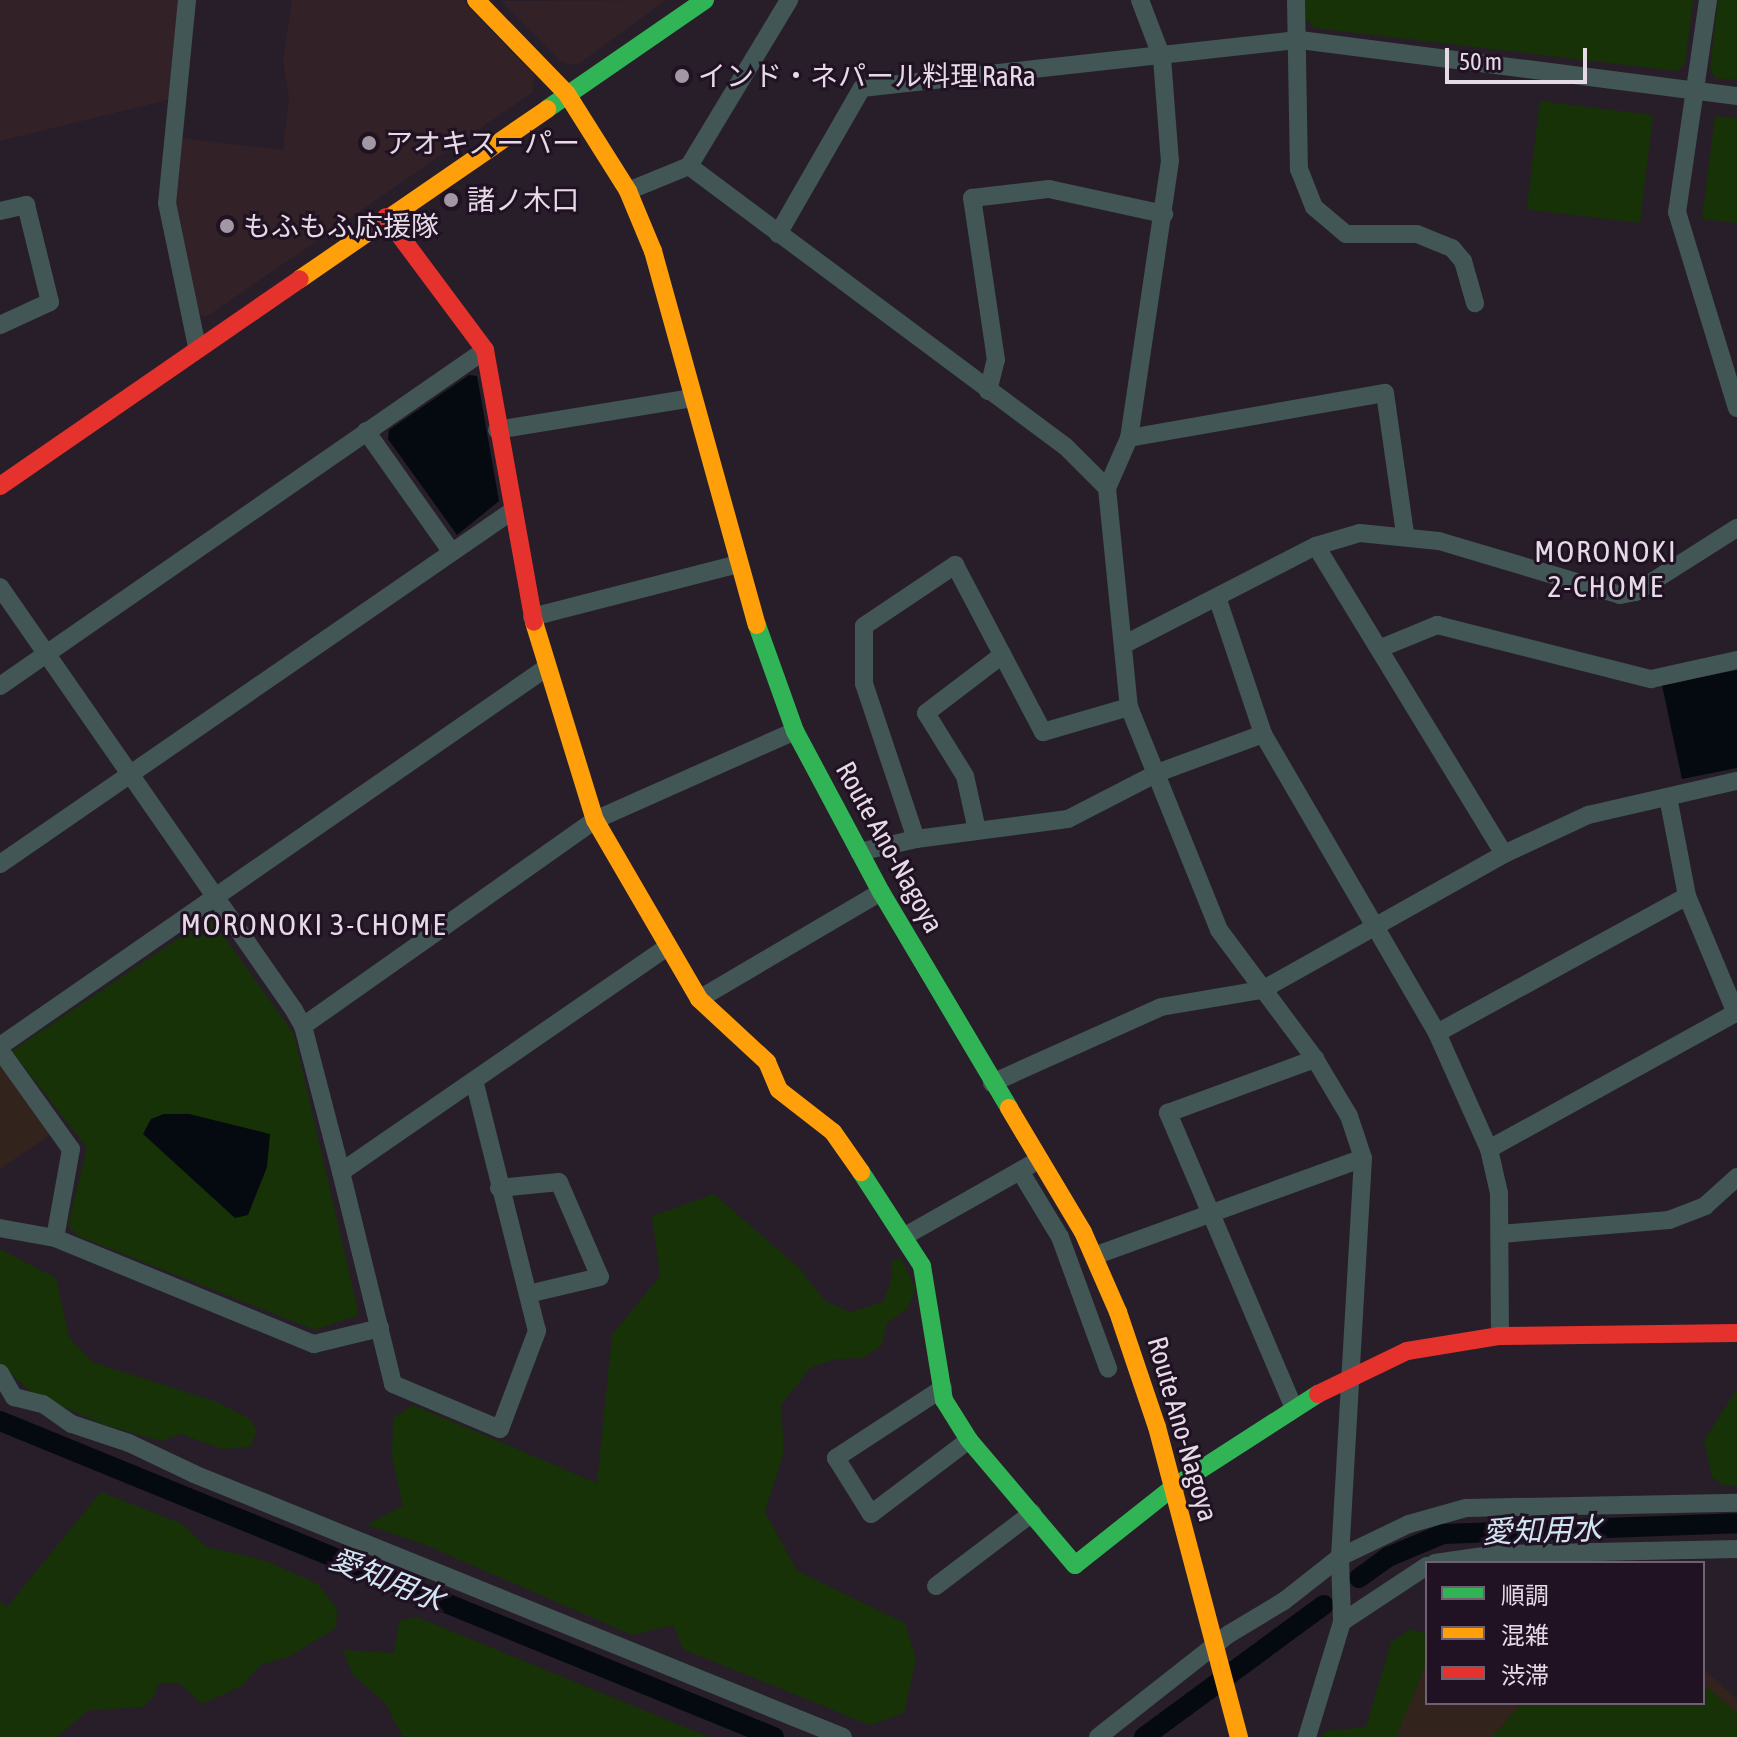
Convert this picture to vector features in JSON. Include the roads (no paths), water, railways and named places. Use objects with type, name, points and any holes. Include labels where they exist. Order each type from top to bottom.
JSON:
[{"type":"street","points":[[187,0],[167,203],[197,346]]},
{"type":"street","name":"Route Ano-Nagoya","points":[[476,0],[567,94],[628,191],[653,251],[739,564],[795,731],[881,892],[1094,1256],[1131,1347],[1239,1737]]},
{"type":"street","points":[[0,486],[197,346],[567,94],[685,6],[705,0]]},
{"type":"street","points":[[628,191],[689,166],[789,0]]},
{"type":"street","points":[[1140,0],[1162,58],[1170,161],[1129,438],[1107,488],[1129,707],[1219,930],[1315,1059],[1349,1116],[1363,1158],[1354,1373],[1340,1557],[1342,1622],[1307,1737]]},
{"type":"street","points":[[1296,0],[1300,40],[1299,169],[1314,207],[1346,234],[1417,234],[1452,248],[1463,261],[1475,303]]},
{"type":"street","points":[[1708,0],[1677,212],[1737,408]]},
{"type":"street","points":[[778,234],[862,88],[1162,58],[1300,40],[1737,96]]},
{"type":"street","points":[[689,166],[1065,446],[1107,488]]},
{"type":"street","points":[[988,391],[996,360],[972,198],[1049,189],[1164,214]]},
{"type":"street","points":[[0,211],[26,205],[50,302],[0,325]]},
{"type":"street","points":[[386,217],[485,350],[532,617],[595,820],[699,999],[767,1062],[779,1090],[833,1132],[905,1236],[922,1266],[944,1400],[969,1440],[1075,1565],[1172,1488],[1293,1406],[1354,1373],[1407,1351],[1500,1336],[1737,1333]]},
{"type":"street","points":[[0,686],[485,350]]},
{"type":"street","points":[[1129,438],[1385,393],[1405,534]]},
{"type":"street","points":[[497,430],[692,398]]},
{"type":"street","points":[[366,431],[451,551]]},
{"type":"street","points":[[0,864],[512,511]]},
{"type":"street","points":[[1123,645],[1218,600],[1316,546],[1360,533],[1405,534],[1620,595],[1636,592],[1737,528]]},
{"type":"street","points":[[1316,546],[1504,854]]},
{"type":"street","points":[[532,617],[739,564]]},
{"type":"street","points":[[916,839],[864,684],[864,626],[955,565],[1043,732],[1129,707]]},
{"type":"street","points":[[0,587],[303,1026],[393,1384],[500,1429],[535,1345],[537,1331],[474,1081]]},
{"type":"street","points":[[1218,600],[1263,734],[1372,929],[1437,1033],[1489,1149],[1499,1193],[1500,1336]]},
{"type":"street","points":[[1381,648],[1437,625],[1651,679],[1737,660]]},
{"type":"street","points":[[977,830],[965,776],[926,713],[1002,655]]},
{"type":"street","points":[[55,1238],[71,1149],[0,1048],[546,668]]},
{"type":"street","points":[[303,1026],[595,820],[795,731]]},
{"type":"street","points":[[859,852],[916,839],[1068,819],[1157,773],[1263,734]]},
{"type":"street","points":[[992,1083],[1161,1007],[1262,990],[1504,854],[1588,815],[1737,781]]},
{"type":"street","points":[[1489,1149],[1737,1012],[1687,896],[1668,797]]},
{"type":"street","points":[[699,999],[881,892]]},
{"type":"street","points":[[1437,1033],[1687,896]]},
{"type":"street","points":[[341,1172],[668,946]]},
{"type":"street","points":[[1293,1406],[1213,1209],[1168,1113],[1315,1059]]},
{"type":"street","points":[[1094,1256],[1213,1209],[1363,1158]]},
{"type":"street","points":[[905,1236],[1039,1160]]},
{"type":"street","points":[[1020,1171],[1060,1237],[1108,1368]]},
{"type":"street","points":[[1500,1234],[1669,1220],[1705,1206],[1737,1177]]},
{"type":"street","points":[[499,1188],[559,1182],[600,1277],[528,1294]]},
{"type":"street","points":[[0,1228],[55,1238],[314,1344],[380,1328]]},
{"type":"street","points":[[0,1373],[14,1397],[43,1404],[72,1424],[129,1443],[222,1486],[843,1737]]},
{"type":"street","points":[[943,1388],[836,1458],[871,1514],[969,1440]]},
{"type":"street","points":[[1098,1737],[1340,1557],[1409,1524],[1466,1508],[1737,1503]]},
{"type":"street","points":[[936,1586],[1032,1513]]},
{"type":"street","points":[[1449,1561],[1497,1554],[1737,1549]]},
{"type":"street","points":[[1342,1622],[1425,1567]]},
{"type":"waterway","name":"愛知用水","points":[[0,1421],[774,1737]]},
{"type":"waterway","name":"愛知用水","points":[[1359,1578],[1388,1557],[1443,1534],[1737,1523]]},
{"type":"waterway","name":"愛知用水","points":[[1144,1737],[1324,1605]]},
{"type":"place","name":"インド・ネパール料理 RaRa","points":[[682,76]]},
{"type":"place","name":"アオキスーパー","points":[[369,143]]},
{"type":"place","name":"諸ノ木口","points":[[451,200]]},
{"type":"place","name":"もふもふ応援隊","points":[[227,226]]},
{"type":"district","name":"MORONOKI 2-CHOME","points":[[1606,568]]},
{"type":"district","name":"MORONOKI 3-CHOME","points":[[314,924]]}]
